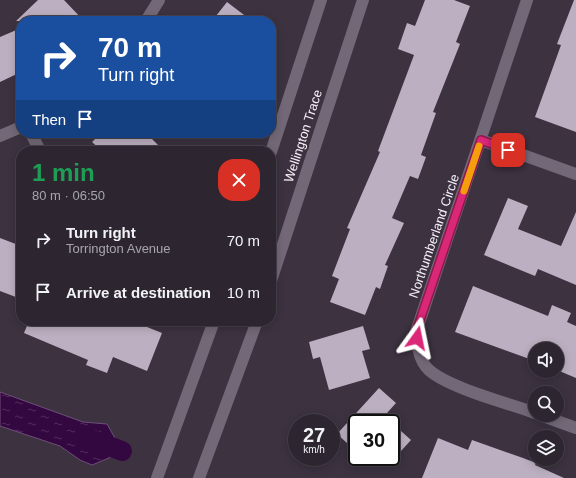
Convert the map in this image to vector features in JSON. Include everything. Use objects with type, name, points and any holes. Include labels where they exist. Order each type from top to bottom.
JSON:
[{"type":"street","points":[[149,16],[159,0]]},
{"type":"street","name":"Wellington Trace","points":[[276,137],[321,0]]},
{"type":"street","name":"Wellington Trace","points":[[276,266],[363,0]]},
{"type":"street","name":"Northumberland Circle","points":[[527,0],[417,329],[417,344],[421,357],[428,369],[448,382],[528,411]]},
{"type":"street","points":[[0,136],[16,128]]},
{"type":"street","points":[[481,140],[576,174]]},
{"type":"street","points":[[157,478],[212,326]]},
{"type":"street","points":[[199,478],[255,326]]},
{"type":"street","points":[[559,422],[576,428]]},
{"type":"water","points":[[0,392],[83,422],[107,424],[116,440],[109,458],[92,465],[80,460],[60,446],[0,426]]},
{"type":"building","points":[[38,0],[64,0],[79,16],[21,16]]},
{"type":"building","points":[[425,0],[454,0],[470,6],[456,42],[460,44],[433,112],[436,113],[421,155],[426,157],[418,179],[410,176],[392,218],[404,223],[385,265],[388,266],[380,289],[376,287],[365,315],[330,302],[339,279],[332,276],[350,229],[347,228],[380,152],[378,151],[414,55],[398,49],[407,23],[415,26]]},
{"type":"building","points":[[574,0],[576,0],[576,132],[535,117],[561,45],[557,44]]},
{"type":"building","points":[[227,2],[245,16],[216,16]]},
{"type":"building","points":[[16,30],[16,74],[0,82],[0,37]]},
{"type":"building","points":[[96,138],[151,138],[159,146],[96,146],[92,142]]},
{"type":"building","points":[[508,198],[528,206],[518,229],[561,246],[576,212],[576,285],[538,269],[535,276],[484,255]]},
{"type":"building","points":[[0,238],[16,244],[16,297],[0,291]]},
{"type":"building","points":[[473,286],[548,316],[552,305],[571,313],[567,322],[576,326],[576,378],[564,373],[564,342],[528,342],[528,358],[455,332]]},
{"type":"building","points":[[27,326],[144,326],[162,333],[147,371],[113,357],[107,373],[86,365],[88,360],[24,333]]},
{"type":"building","points":[[363,326],[370,349],[362,351],[370,378],[329,390],[320,357],[313,359],[309,342]]},
{"type":"building","points":[[379,388],[396,403],[386,414],[355,414]]},
{"type":"building","points":[[348,422],[348,444],[340,437],[340,431]]},
{"type":"building","points":[[400,430],[411,440],[400,452]]},
{"type":"building","points":[[438,438],[468,450],[472,440],[528,460],[528,466],[537,466],[564,478],[422,478]]},
{"type":"waterway","points":[[88,438],[122,451]]},
{"type":"slow traffic","points":[[464,191],[479,146]]},
{"type":"route","points":[[417,338],[417,329],[481,140],[508,150]]}]
